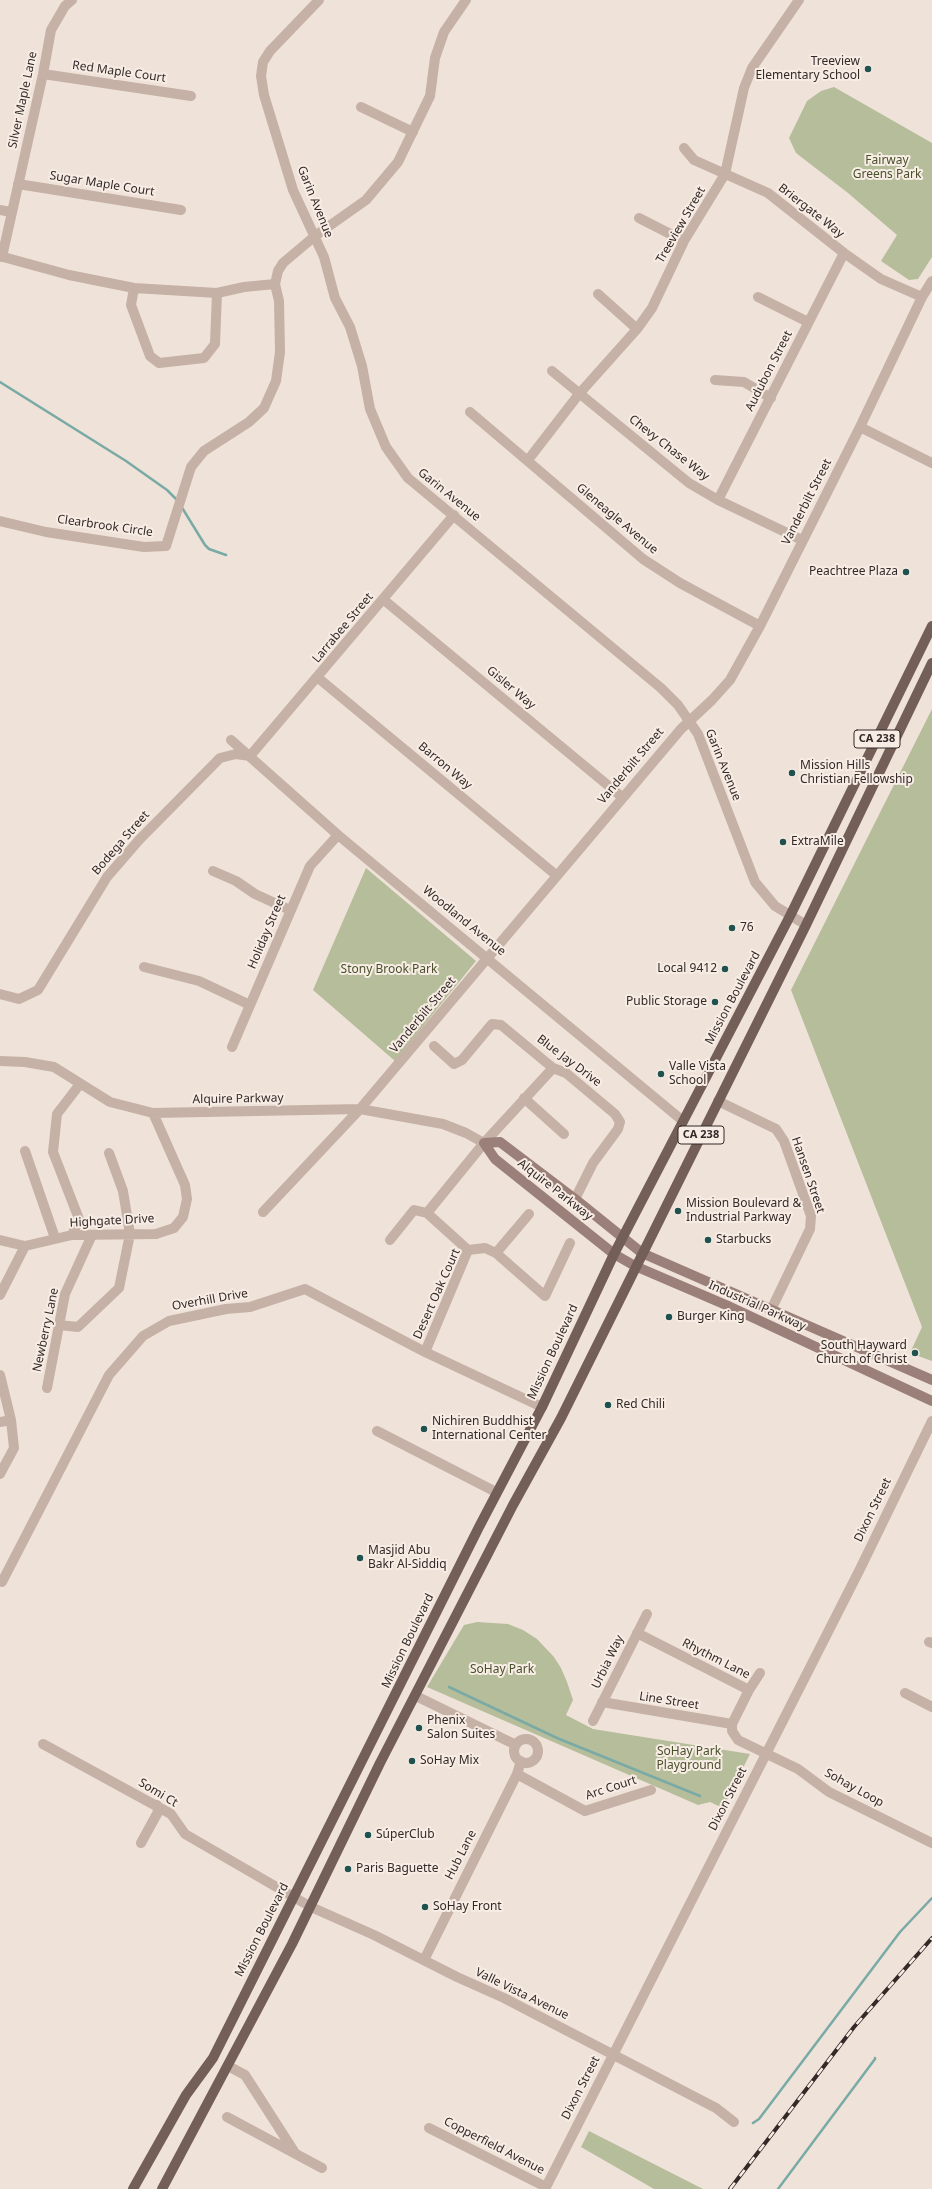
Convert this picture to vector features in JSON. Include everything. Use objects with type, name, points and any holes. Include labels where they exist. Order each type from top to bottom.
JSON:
[{"type":"main road","name":"Mission Boulevard","points":[[133,2189],[186,2095],[213,2058],[496,1492],[542,1407],[614,1254],[790,916],[932,626]]},
{"type":"main road","name":"CA 238","points":[[635,1266],[806,925],[932,663]]},
{"type":"main road","name":"Alquire Parkway","points":[[614,1254],[494,1159],[484,1143],[500,1142],[576,1199],[622,1239]]},
{"type":"main road","name":"Industrial Parkway","points":[[622,1239],[642,1254],[932,1380]]},
{"type":"main road","name":"Industrial Parkway","points":[[614,1254],[635,1266],[726,1306],[932,1402]]},
{"type":"main road","points":[[162,2189],[311,1907],[380,1763],[416,1696],[513,1505],[561,1418],[635,1266]]},
{"type":"street","name":"Silver Maple Lane","points":[[1,256],[44,74],[51,30],[65,6],[72,0]]},
{"type":"street","name":"Garin Avenue","points":[[319,0],[270,52],[263,62],[261,76],[264,95],[293,190],[324,257],[335,298],[350,327],[362,366],[370,409],[386,447],[408,478],[661,688],[678,705],[698,734],[755,882],[775,906],[806,925]]},
{"type":"street","points":[[1,256],[69,275],[134,288],[217,293],[244,287],[275,284],[283,262],[315,236],[360,205],[377,189],[398,162],[432,90],[435,58],[444,32],[466,0]]},
{"type":"street","name":"Treeview Street","points":[[528,460],[580,394],[637,329],[652,308],[684,241],[725,174],[744,88],[752,68],[799,0]]},
{"type":"street","name":"Red Maple Court","points":[[44,74],[191,96]]},
{"type":"street","points":[[361,108],[413,132]]},
{"type":"street","name":"Briergate Way","points":[[684,148],[694,160],[768,193],[844,253],[881,279],[922,297]]},
{"type":"street","name":"Sugar Maple Court","points":[[18,184],[182,210]]},
{"type":"street","points":[[0,210],[11,212]]},
{"type":"street","points":[[640,218],[684,241]]},
{"type":"street","name":"Audubon Street","points":[[718,500],[844,253]]},
{"type":"street","name":"Vanderbilt Street","points":[[263,1212],[360,1109],[622,797],[689,721],[712,700],[730,680],[760,626],[860,427],[922,297],[932,281]]},
{"type":"street","name":"Clearbrook Circle","points":[[0,521],[46,532],[144,547],[166,546],[191,467],[204,452],[249,422],[264,408],[276,381],[280,352],[280,318],[279,301],[275,284]]},
{"type":"street","points":[[134,288],[131,305],[150,356],[159,363],[204,358],[215,344],[217,293]]},
{"type":"street","points":[[598,294],[637,329]]},
{"type":"street","points":[[758,296],[808,322]]},
{"type":"street","name":"Chevy Chase Way","points":[[552,371],[689,483],[718,500],[802,540]]},
{"type":"street","points":[[715,380],[744,382],[771,398]]},
{"type":"street","name":"Gleneagle Avenue","points":[[470,412],[643,559],[680,583],[760,626]]},
{"type":"street","points":[[860,427],[932,463]]},
{"type":"street","name":"Larrabee Street","points":[[250,756],[384,600],[454,515]]},
{"type":"street","name":"Gisler Way","points":[[384,600],[622,797]]},
{"type":"street","name":"Barron Way","points":[[317,678],[556,875]]},
{"type":"street","name":"Woodland Avenue","points":[[231,740],[338,835],[683,1121]]},
{"type":"street","name":"Bodega Street","points":[[0,994],[19,999],[38,990],[107,877],[139,840],[220,758],[236,754],[250,756]]},
{"type":"street","name":"Holiday Street","points":[[232,1047],[310,866],[338,835]]},
{"type":"street","points":[[213,871],[236,881],[255,894],[290,910]]},
{"type":"street","points":[[144,967],[199,981],[250,1005]]},
{"type":"street","name":"Blue Jay Drive","points":[[434,1046],[454,1064],[462,1060],[492,1024],[502,1025],[553,1068],[566,1072],[615,1114],[620,1122],[618,1129],[593,1163],[576,1199]]},
{"type":"street","name":"Alquire Parkway","points":[[0,1061],[25,1062],[54,1067],[110,1102],[153,1113],[360,1109],[443,1124],[466,1132],[484,1143]]},
{"type":"street","points":[[427,1213],[484,1143],[553,1068]]},
{"type":"street","points":[[72,1236],[79,1219],[53,1152],[57,1114],[80,1084]]},
{"type":"street","points":[[524,1098],[564,1134]]},
{"type":"street","name":"Hansen Street","points":[[718,1101],[776,1129],[784,1141],[811,1216],[810,1229],[771,1310]]},
{"type":"street","name":"Highgate Drive","points":[[0,1240],[24,1246],[55,1238],[92,1235],[156,1234],[174,1228],[183,1217],[187,1199],[185,1185],[153,1113]]},
{"type":"street","points":[[25,1150],[55,1238]]},
{"type":"street","points":[[59,1325],[78,1327],[119,1288],[130,1234],[123,1191],[109,1153]]},
{"type":"street","points":[[390,1240],[414,1210],[427,1213],[468,1250]]},
{"type":"street","points":[[529,1214],[496,1253],[545,1296],[570,1243]]},
{"type":"street","name":"Newberry Lane","points":[[47,1388],[65,1294],[92,1235]]},
{"type":"street","points":[[0,1295],[24,1246]]},
{"type":"street","name":"Desert Oak Court","points":[[425,1352],[468,1250],[484,1248],[496,1253]]},
{"type":"street","name":"Overhill Drive","points":[[0,1581],[2,1582],[109,1376],[143,1336],[169,1321],[226,1308],[250,1307],[305,1289],[425,1352],[542,1407]]},
{"type":"street","points":[[0,1375],[11,1420],[14,1448],[0,1474]]},
{"type":"street","points":[[0,1422],[11,1420]]},
{"type":"street","name":"Dixon Street","points":[[546,2188],[857,1575],[932,1421]]},
{"type":"street","points":[[377,1431],[496,1492]]},
{"type":"street","name":"Urbia Way","points":[[592,1721],[646,1614]]},
{"type":"street","name":"Rhythm Lane","points":[[637,1633],[749,1690],[732,1724]]},
{"type":"street","points":[[749,1690],[760,1672]]},
{"type":"street","points":[[905,1693],[932,1707]]},
{"type":"street","points":[[416,1696],[516,1745]]},
{"type":"street","name":"Line Street","points":[[602,1702],[732,1724]]},
{"type":"street","name":"Sohay Loop","points":[[732,1724],[732,1731],[738,1740],[798,1769],[829,1792],[932,1843]]},
{"type":"street","points":[[526,1738],[533,1741],[538,1747],[538,1755],[534,1760],[529,1762],[521,1761],[515,1753],[516,1745],[520,1740],[526,1738]]},
{"type":"street","name":"Somi Ct","points":[[43,1744],[103,1778],[157,1805],[171,1814],[185,1834],[293,1898]]},
{"type":"street","name":"Hub Lane","points":[[424,1960],[517,1774],[521,1761]]},
{"type":"street","name":"Arc Court","points":[[517,1774],[585,1811],[650,1790]]},
{"type":"street","points":[[142,1843],[158,1812],[157,1805]]},
{"type":"street","name":"Valle Vista Avenue","points":[[293,1898],[374,1935],[613,2055],[716,2108],[734,2122]]},
{"type":"street","points":[[228,2066],[245,2075],[295,2153]]},
{"type":"street","points":[[227,2117],[322,2168]]},
{"type":"street","name":"Copperfield Avenue","points":[[429,2128],[546,2188]]},
{"type":"green space","name":"Fairway Greens Park","points":[[834,87],[932,143],[932,257],[918,279],[909,280],[881,261],[897,235],[848,193],[796,153],[789,138],[807,101],[821,91]]},
{"type":"green space","points":[[932,709],[932,1361],[910,1353],[922,1327],[791,990]]},
{"type":"green space","name":"Stony Brook Park","points":[[366,868],[476,961],[395,1061],[313,990]]},
{"type":"green space","name":"SoHay Park","points":[[477,1622],[508,1624],[523,1630],[537,1639],[554,1657],[567,1682],[573,1700],[566,1715],[593,1729],[750,1754],[723,1808],[710,1802],[698,1805],[427,1687],[464,1625]]},
{"type":"green space","points":[[589,2131],[703,2189],[654,2189],[581,2147]]},
{"type":"waterway","points":[[0,382],[126,461],[167,490],[177,500]]},
{"type":"waterway","points":[[181,506],[205,545],[209,549],[226,555]]},
{"type":"waterway","points":[[449,1687],[557,1738],[700,1796]]},
{"type":"waterway","points":[[753,2123],[759,2119],[900,1932],[932,1898]]},
{"type":"waterway","points":[[778,2189],[875,2058]]},
{"type":"railway","points":[[730,2189],[854,2027],[932,1938]]},
{"type":"place","name":"Treeview Elementary School","points":[[868,69]]},
{"type":"place","name":"Peachtree Plaza","points":[[906,572]]},
{"type":"place","name":"Mission Hills Christian Fellowship","points":[[792,773]]},
{"type":"place","name":"ExtraMile","points":[[783,842]]},
{"type":"place","name":"76","points":[[732,928]]},
{"type":"place","name":"Local 9412","points":[[725,969]]},
{"type":"place","name":"Public Storage","points":[[715,1002]]},
{"type":"place","name":"Valle Vista School","points":[[661,1074]]},
{"type":"place","name":"Mission Boulevard & Industrial Parkway","points":[[678,1211]]},
{"type":"place","name":"Starbucks","points":[[708,1240]]},
{"type":"place","name":"Burger King","points":[[669,1317]]},
{"type":"place","name":"South Hayward Church of Christ","points":[[915,1353]]},
{"type":"place","name":"Red Chili","points":[[608,1405]]},
{"type":"place","name":"Nichiren Buddhist International Center","points":[[424,1429]]},
{"type":"place","name":"Masjid Abu Bakr Al-Siddiq","points":[[360,1558]]},
{"type":"place","name":"Phenix Salon Suites","points":[[419,1728]]},
{"type":"place","name":"SoHay Mix","points":[[412,1761]]},
{"type":"place","name":"SúperClub","points":[[368,1835]]},
{"type":"place","name":"Paris Baguette","points":[[348,1869]]},
{"type":"place","name":"SoHay Front","points":[[425,1907]]},
{"type":"park label","name":"SoHay Park Playground","points":[[689,1759]]}]
